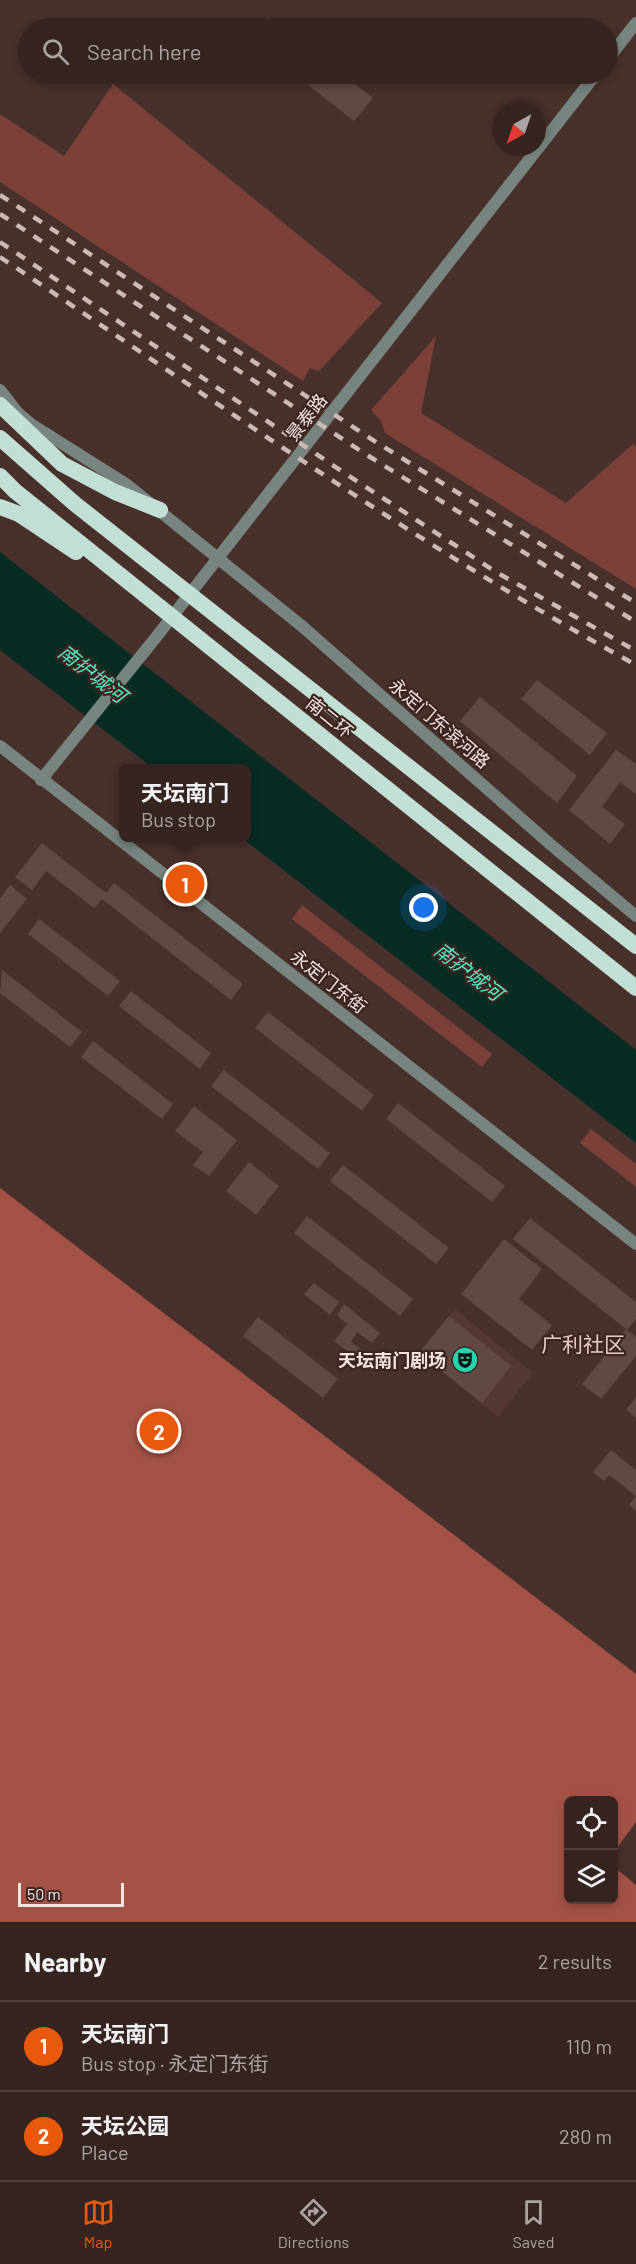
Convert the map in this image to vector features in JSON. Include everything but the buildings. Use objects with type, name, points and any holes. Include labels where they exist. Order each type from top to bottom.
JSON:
[{"type":"highway","points":[[0,405],[62,464],[115,492],[160,510]]},
{"type":"highway","name":"南二环","points":[[0,438],[75,504],[636,946]]},
{"type":"highway","name":"南二环","points":[[0,476],[15,491],[126,581],[207,643],[636,988]]},
{"type":"highway","points":[[0,507],[19,514],[46,534],[126,581]]},
{"type":"street","points":[[618,46],[636,23]]},
{"type":"street","name":"景泰路","points":[[41,780],[218,558],[588,84]]},
{"type":"street","points":[[0,390],[17,412],[31,424],[112,474],[160,510]]},
{"type":"street","name":"永定门东滨河路","points":[[160,510],[303,627],[550,844],[636,916]]},
{"type":"street","name":"永定门东街","points":[[0,746],[119,841]]},
{"type":"street","name":"永定门东街","points":[[121,842],[636,1244]]},
{"type":"shaded area","points":[[113,84],[382,303],[319,371],[310,368],[303,381],[0,182],[0,114],[64,156]]},
{"type":"shaded area","points":[[436,336],[421,413],[566,503],[633,444],[636,447],[636,589],[385,433],[381,421],[371,410]]},
{"type":"shaded area","points":[[302,905],[492,1054],[482,1067],[292,919]]},
{"type":"shaded area","points":[[591,1129],[636,1164],[636,1187],[580,1143]]},
{"type":"shaded area","points":[[0,1188],[636,1674],[636,1822],[618,1847],[618,1796],[564,1796],[564,1904],[618,1904],[618,1870],[636,1885],[636,1922],[0,1922]]},
{"type":"shaded area","name":"天坛南门剧场","points":[[455,1309],[533,1373],[498,1417],[419,1353]]},
{"type":"water","name":"南护城河","points":[[0,552],[636,1050],[636,1143],[247,842],[251,842],[251,764],[148,764],[0,650]]},
{"type":"railway","points":[[0,195],[379,444],[636,603]]},
{"type":"railway","points":[[0,214],[367,455],[636,622]]},
{"type":"railway","points":[[0,242],[496,572],[636,651]]},
{"type":"railway","points":[[0,257],[393,520],[473,570],[636,665]]},
{"type":"place","name":"天坛南门","points":[[185,884]]},
{"type":"place","name":"天坛南门剧场","points":[[465,1360]]},
{"type":"place","name":"天坛公园","points":[[159,1431]]},
{"type":"district","name":"广利社区","points":[[583,1343]]}]
